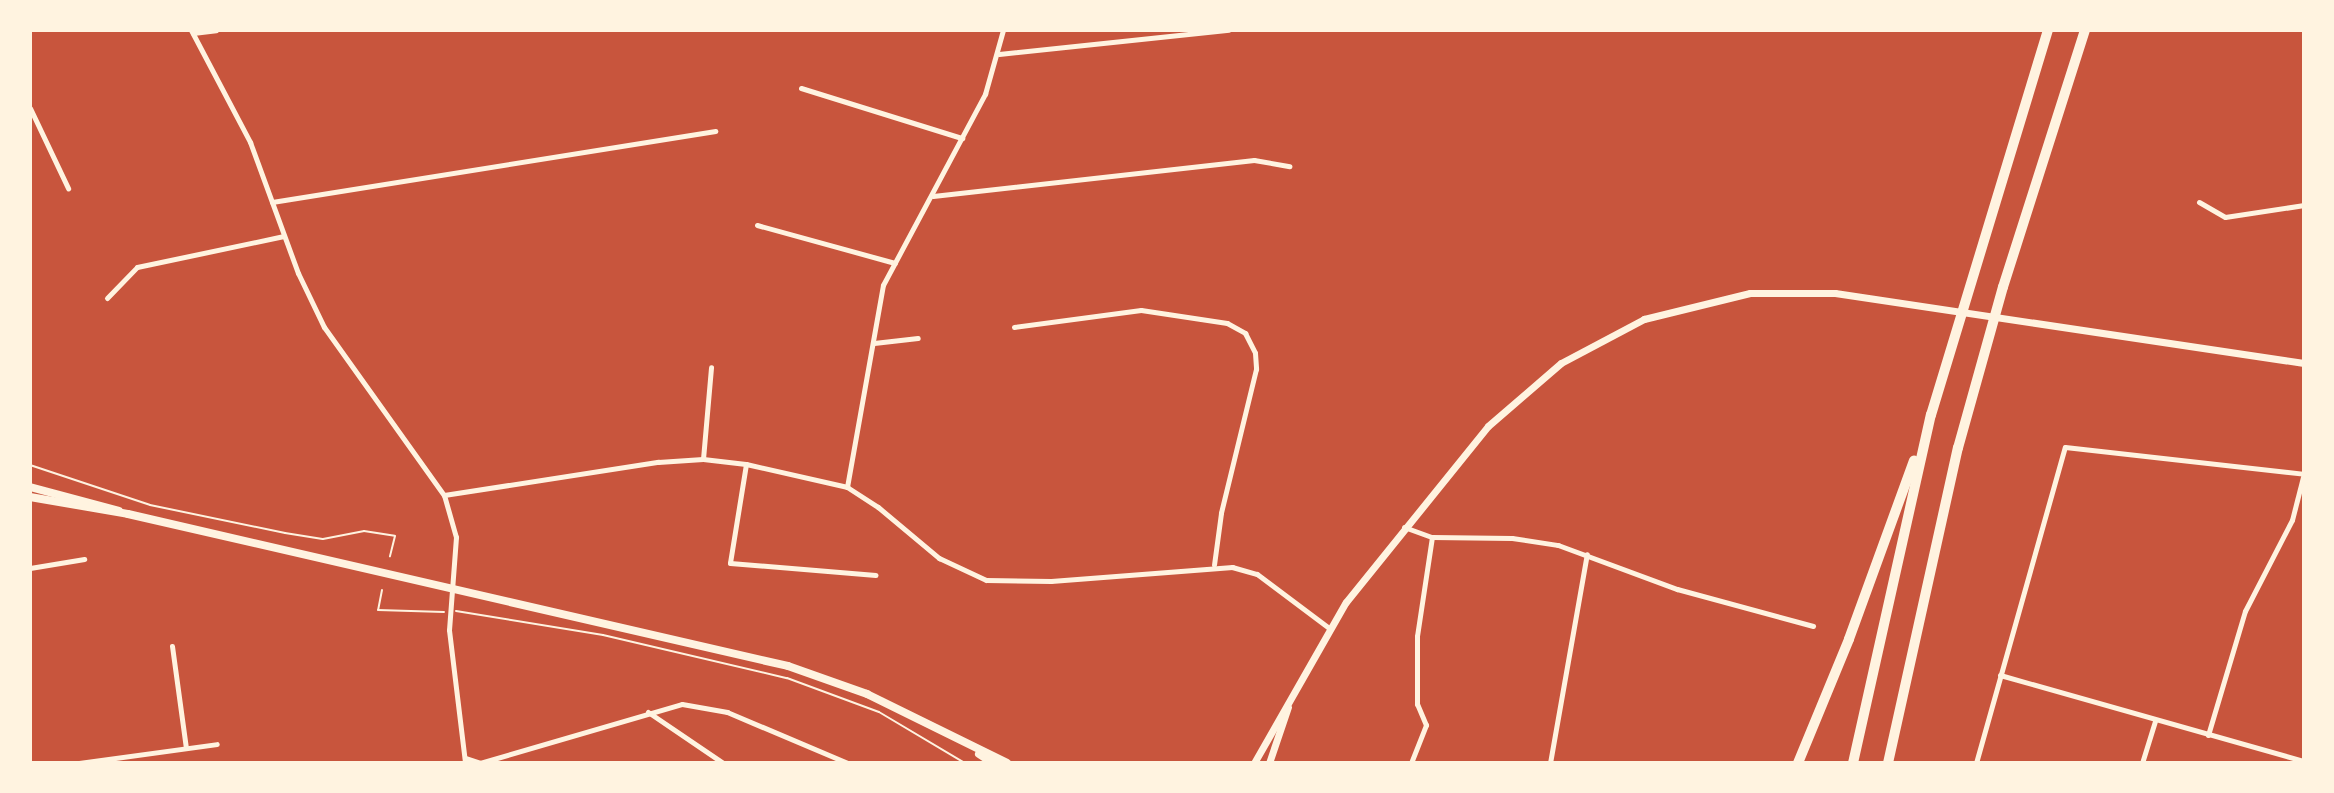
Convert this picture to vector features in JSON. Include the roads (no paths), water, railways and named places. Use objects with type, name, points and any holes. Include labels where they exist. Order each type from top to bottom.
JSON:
[{"type":"highway","points":[[1798,763],[1849,639],[1931,415],[2048,30]]},
{"type":"highway","points":[[1888,763],[1958,448],[2007,275],[2085,30]]},
{"type":"highway","points":[[1853,763],[1931,415]]},
{"type":"main road","points":[[30,486],[128,514]]},
{"type":"main road","points":[[30,497],[128,514],[788,666],[867,694],[1007,763]]},
{"type":"main road","points":[[954,736],[993,763]]},
{"type":"street","points":[[216,30],[192,32],[250,142],[284,236],[335,345],[438,482],[444,495],[575,473],[703,459],[747,464],[847,487],[878,507],[939,558],[986,580],[1051,581],[1214,565],[1257,574],[1329,628]]},
{"type":"street","points":[[847,487],[880,297],[895,263],[962,138],[999,54],[1003,30]]},
{"type":"street","points":[[999,54],[1229,30]]},
{"type":"street","points":[[2304,62],[2304,104]]},
{"type":"street","points":[[802,88],[962,138]]},
{"type":"street","points":[[30,108],[68,188]]},
{"type":"street","points":[[272,202],[715,131]]},
{"type":"street","points":[[2304,137],[2304,166]]},
{"type":"street","points":[[933,195],[1254,160],[1289,166]]},
{"type":"street","points":[[2199,202],[2225,216],[2304,205]]},
{"type":"street","points":[[757,225],[895,263]]},
{"type":"street","points":[[107,298],[137,267],[284,236]]},
{"type":"street","points":[[1254,763],[1329,628],[1404,527],[1509,403],[1585,348],[1644,319],[1721,297],[1779,290],[1931,306],[2304,363]]},
{"type":"street","points":[[1014,327],[1141,310],[1227,323],[1245,333],[1255,353],[1256,369],[1221,513],[1214,565]]},
{"type":"street","points":[[874,343],[918,338]]},
{"type":"street","points":[[703,459],[711,367]]},
{"type":"street","points":[[1976,763],[2066,447],[2304,472],[2292,520],[2245,611],[2208,735]]},
{"type":"street","points":[[747,464],[730,562],[876,575]]},
{"type":"street","points":[[438,482],[456,537],[449,612],[465,761],[480,763],[648,712],[682,705],[712,708],[848,763]]},
{"type":"street","points":[[1404,527],[1432,537],[1513,538],[1587,554],[1677,589],[1812,626]]},
{"type":"street","points":[[1411,763],[1426,725],[1417,704],[1415,682],[1417,636],[1432,537]]},
{"type":"street","points":[[1549,763],[1587,554]]},
{"type":"street","points":[[30,568],[85,559]]},
{"type":"street","points":[[172,646],[186,748]]},
{"type":"street","points":[[2000,675],[2304,761]]},
{"type":"street","points":[[1269,763],[1290,700]]},
{"type":"street","points":[[648,712],[723,763]]},
{"type":"street","points":[[2142,763],[2155,721]]},
{"type":"street","points":[[79,763],[217,744]]}]
